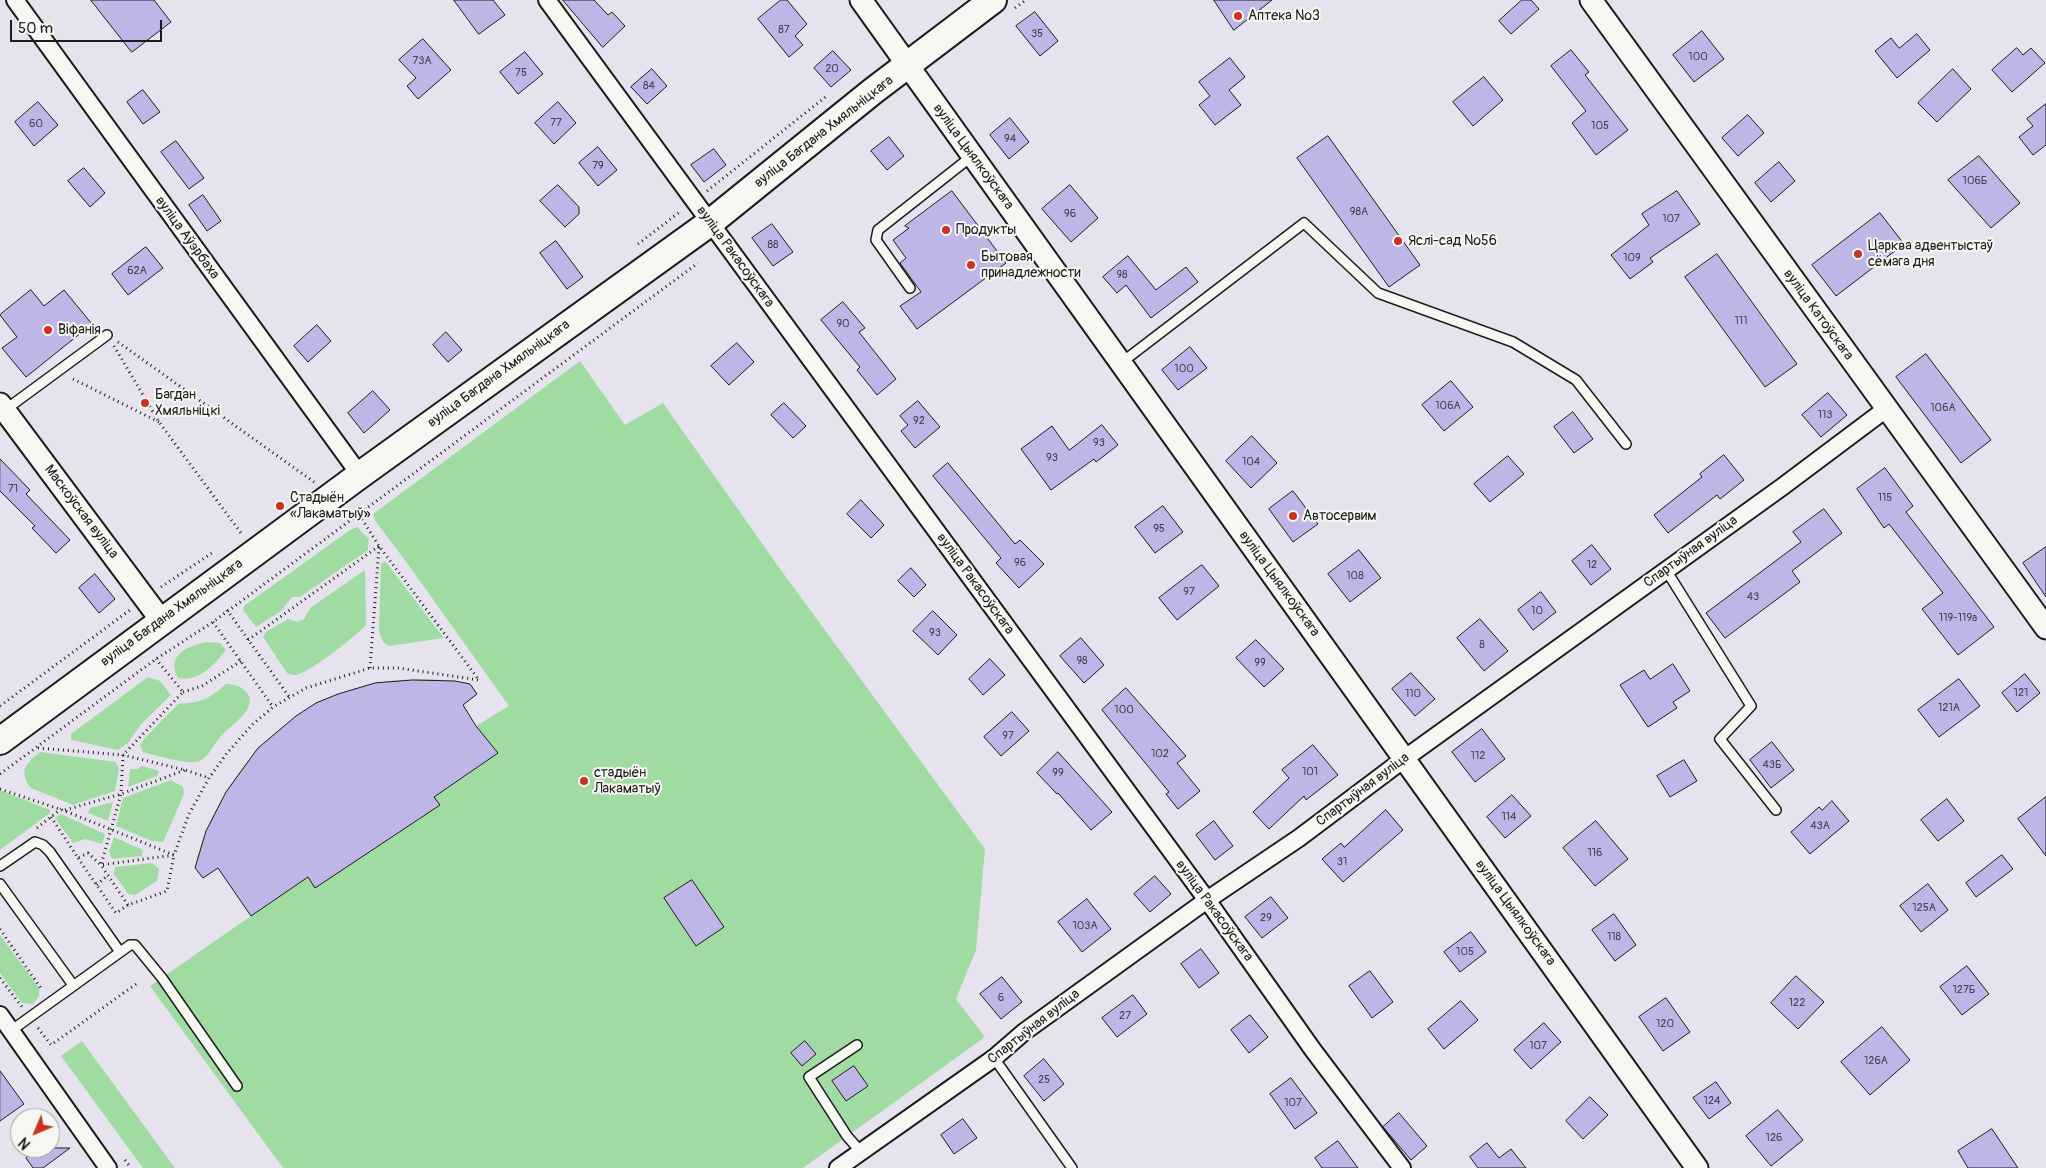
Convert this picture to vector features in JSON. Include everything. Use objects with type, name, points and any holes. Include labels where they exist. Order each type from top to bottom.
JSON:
[{"type":"main road","name":"вуліца Багдана Хмяльніцкага","points":[[0,741],[161,620],[360,475],[717,232],[873,91],[993,0]]},
{"type":"street","name":"вуліца Аўэрбаха","points":[[15,0],[360,475]]},
{"type":"street","name":"вуліца Ракасоўскага","points":[[547,0],[1206,900],[1313,1050],[1402,1168]]},
{"type":"street","name":"вуліца Цыялкоўскага","points":[[862,0],[1696,1168]]},
{"type":"street","name":"вуліца Катоўскага","points":[[1591,0],[2046,628]]},
{"type":"street","name":"Маскоўская вуліца","points":[[2,407],[161,620]]},
{"type":"street","name":"Спартыўная вуліца","points":[[852,1162],[994,1058],[1024,1032],[1206,900],[1299,838],[1404,759],[1886,409]]},
{"type":"street","points":[[0,1015],[108,1168]]},
{"type":"lane","points":[[910,288],[876,240],[878,230],[972,156]]},
{"type":"lane","points":[[1121,363],[1304,223],[1378,292],[1513,342],[1576,380],[1626,444]]},
{"type":"lane","points":[[2,407],[107,335]]},
{"type":"lane","points":[[1666,570],[1751,706],[1720,739],[1776,810]]},
{"type":"lane","points":[[0,866],[35,842],[43,845],[50,852],[120,952]]},
{"type":"lane","points":[[0,884],[73,986]]},
{"type":"lane","points":[[12,1030],[130,945],[136,945],[162,978],[237,1086]]},
{"type":"lane","points":[[852,1162],[847,1136],[809,1077],[857,1045]]},
{"type":"lane","points":[[994,1058],[1072,1168]]},
{"type":"path","points":[[633,247],[695,201],[829,94]]},
{"type":"path","points":[[0,774],[156,660],[213,622],[566,361],[717,232]]},
{"type":"path","points":[[107,335],[159,422],[241,533],[233,539]]},
{"type":"path","points":[[107,335],[315,482]]},
{"type":"path","points":[[57,371],[159,422]]},
{"type":"path","points":[[51,817],[116,913],[128,905],[168,891],[174,855],[189,814],[210,778],[233,746],[253,724],[273,707],[306,688],[370,668],[398,668],[480,680],[379,546],[358,513]]},
{"type":"path","points":[[248,640],[379,546]]},
{"type":"path","points":[[370,668],[379,546]]},
{"type":"path","points":[[0,706],[146,599],[218,549]]},
{"type":"path","points":[[227,610],[290,698]]},
{"type":"path","points":[[213,622],[273,707]]},
{"type":"path","points":[[156,660],[183,692]]},
{"type":"path","points":[[101,865],[121,794],[123,755],[183,692],[202,686],[241,661]]},
{"type":"path","points":[[37,748],[123,755],[210,778]]},
{"type":"path","points":[[65,810],[121,794],[185,770]]},
{"type":"path","points":[[0,789],[65,810],[174,855]]},
{"type":"path","points":[[78,858],[88,853],[101,865],[128,905]]},
{"type":"path","points":[[101,865],[174,855]]},
{"type":"path","points":[[97,885],[108,875]]},
{"type":"path","points":[[0,929],[42,987],[43,994]]},
{"type":"path","points":[[0,978],[51,1045],[139,982]]},
{"type":"path","points":[[20,1004],[28,1007]]},
{"type":"green space","name":"стадыён Лакаматыў","points":[[580,361],[625,425],[663,403],[778,566],[985,849],[976,950],[956,999],[985,1037],[803,1168],[283,1168],[150,986],[251,916],[218,868],[203,878],[195,868],[205,834],[226,791],[255,753],[279,729],[306,710],[336,695],[367,685],[400,680],[434,679],[470,684],[477,694],[463,705],[476,726],[509,706],[376,522],[373,514]]},
{"type":"green space","points":[[357,527],[369,539],[368,550],[300,597],[292,597],[281,611],[256,627],[243,610],[244,606],[350,530]]},
{"type":"green space","points":[[385,561],[444,638],[389,646],[383,642],[379,632],[381,564]]},
{"type":"green space","points":[[365,570],[366,625],[321,662],[295,675],[287,673],[263,637],[266,632],[288,619],[297,622],[304,619],[310,608]]},
{"type":"green space","points":[[206,642],[220,643],[226,650],[211,667],[199,675],[186,679],[178,678],[174,663],[176,658],[186,649]]},
{"type":"green space","points":[[148,677],[160,681],[171,695],[141,724],[128,743],[118,750],[71,740],[71,734]]},
{"type":"green space","points":[[226,684],[232,684],[245,691],[250,699],[249,704],[242,716],[222,735],[204,758],[196,762],[185,762],[143,752],[140,745],[145,738],[178,704],[204,699],[214,694]]},
{"type":"green space","points":[[40,752],[116,762],[119,769],[115,791],[73,805],[31,788],[25,777],[25,768]]},
{"type":"green space","points":[[142,766],[159,771],[157,776],[128,787],[130,769],[137,769]]},
{"type":"green space","points":[[171,780],[183,787],[184,794],[163,842],[152,841],[116,826],[123,798]]},
{"type":"green space","points":[[0,790],[50,810],[50,813],[0,850]]},
{"type":"green space","points":[[113,802],[108,821],[88,813],[90,808]]},
{"type":"green space","points":[[61,814],[105,834],[102,844],[85,839],[73,843],[55,818]]},
{"type":"green space","points":[[114,837],[143,850],[142,856],[112,859],[109,852]]},
{"type":"green space","points":[[152,863],[159,869],[157,881],[135,895],[128,894],[114,874],[115,867]]},
{"type":"green space","points":[[0,935],[39,988],[39,996],[33,1004],[22,1003],[0,973]]},
{"type":"green space","points":[[82,1041],[175,1168],[143,1168],[61,1056]]},
{"type":"building","points":[[91,0],[154,0],[171,22],[132,52]]},
{"type":"building","points":[[454,0],[493,0],[505,15],[479,34]]},
{"type":"building","points":[[563,0],[594,0],[608,15],[612,12],[625,26],[603,47]]},
{"type":"building","points":[[781,0],[787,0],[807,24],[795,36],[803,45],[789,57],[758,19]]},
{"type":"building","name":"Аптека №3","points":[[1214,0],[1272,0],[1234,30]]},
{"type":"building","points":[[1522,0],[1531,0],[1539,9],[1511,34],[1499,21]]},
{"type":"building","points":[[1035,12],[1058,41],[1040,56],[1016,26]]},
{"type":"building","points":[[1702,31],[1724,59],[1694,82],[1673,55]]},
{"type":"building","points":[[1917,34],[1930,50],[1897,78],[1875,51],[1891,38],[1899,48]]},
{"type":"building","points":[[423,39],[451,70],[418,99],[407,86],[416,78],[399,60]]},
{"type":"building","points":[[2017,48],[2023,55],[2031,48],[2045,63],[2012,92],[1992,70]]},
{"type":"building","points":[[1571,50],[1589,72],[1585,75],[1628,130],[1596,155],[1572,123],[1586,111],[1551,66]]},
{"type":"building","points":[[833,51],[851,70],[831,87],[814,68]]},
{"type":"building","points":[[525,52],[543,74],[518,94],[500,72]]},
{"type":"building","points":[[1230,58],[1245,77],[1229,90],[1241,105],[1215,125],[1199,105],[1210,96],[1199,82]]},
{"type":"building","points":[[652,69],[667,86],[647,104],[631,87]]},
{"type":"building","points":[[1953,69],[1971,89],[1937,122],[1918,103]]},
{"type":"building","points":[[1484,77],[1503,100],[1473,126],[1453,102]]},
{"type":"building","points":[[143,90],[160,112],[143,124],[127,102]]},
{"type":"building","points":[[38,102],[58,125],[34,146],[15,122]]},
{"type":"building","points":[[558,102],[576,123],[554,144],[535,123]]},
{"type":"building","points":[[2046,104],[2046,145],[2033,155],[2019,137],[2033,126],[2027,119]]},
{"type":"building","points":[[1748,115],[1764,133],[1738,156],[1722,138]]},
{"type":"building","points":[[1010,118],[1029,142],[1009,159],[990,135]]},
{"type":"building","points":[[1328,136],[1420,265],[1389,287],[1297,158]]},
{"type":"building","points":[[889,137],[904,156],[887,170],[871,151]]},
{"type":"building","points":[[176,141],[204,178],[189,189],[161,152]]},
{"type":"building","points":[[598,147],[617,170],[598,186],[579,163]]},
{"type":"building","points":[[714,149],[726,165],[704,182],[691,165]]},
{"type":"building","points":[[1979,156],[2020,203],[1991,228],[1948,180]]},
{"type":"building","points":[[1779,162],[1795,181],[1771,202],[1755,183]]},
{"type":"building","points":[[84,168],[105,193],[90,207],[68,181]]},
{"type":"building","points":[[558,185],[579,207],[579,214],[565,227],[540,201]]},
{"type":"building","points":[[1070,185],[1098,218],[1071,242],[1042,209]]},
{"type":"building","points":[[952,191],[1006,263],[917,329],[900,306],[921,292],[900,263],[906,258],[893,240],[909,228],[905,226]]},
{"type":"building","points":[[1677,191],[1700,224],[1650,258],[1653,262],[1630,279],[1611,255],[1649,225],[1642,214]]},
{"type":"building","points":[[203,195],[221,221],[207,231],[189,205]]},
{"type":"building","name":"Царква адвентыстаў сёмага дня","points":[[1880,213],[1904,244],[1836,296],[1812,265]]},
{"type":"building","points":[[772,224],[793,252],[773,266],[752,238]]},
{"type":"building","points":[[556,241],[583,277],[567,289],[540,253]]},
{"type":"building","points":[[146,247],[163,268],[128,295],[112,274]]},
{"type":"building","points":[[1717,254],[1797,364],[1765,387],[1685,277]]},
{"type":"building","points":[[1128,256],[1156,290],[1186,267],[1198,282],[1151,318],[1126,285],[1117,293],[1103,277]]},
{"type":"building","name":"Віфанія","points":[[31,290],[44,306],[64,290],[92,324],[26,377],[2,348],[17,337],[0,315]]},
{"type":"building","points":[[843,302],[865,328],[859,332],[896,379],[877,395],[857,370],[860,367],[821,320]]},
{"type":"building","points":[[317,325],[331,341],[308,362],[294,346]]},
{"type":"building","points":[[446,332],[462,350],[448,362],[433,345]]},
{"type":"building","points":[[737,343],[754,362],[729,385],[711,366]]},
{"type":"building","points":[[1190,347],[1207,368],[1178,390],[1162,370]]},
{"type":"building","points":[[1926,354],[1991,440],[1961,463],[1896,377]]},
{"type":"building","points":[[1451,381],[1473,407],[1444,431],[1422,405]]},
{"type":"building","points":[[373,391],[390,410],[364,433],[348,413]]},
{"type":"building","points":[[1828,393],[1847,415],[1821,437],[1802,415]]},
{"type":"building","points":[[918,401],[940,427],[915,448],[901,431],[908,425],[900,416]]},
{"type":"building","points":[[784,403],[806,426],[793,438],[771,415]]},
{"type":"building","points":[[1573,412],[1593,439],[1574,453],[1554,427]]},
{"type":"building","points":[[1102,425],[1118,445],[1096,462],[1094,459],[1051,490],[1021,449],[1052,426],[1069,450]]},
{"type":"building","points":[[1252,436],[1277,463],[1251,488],[1226,461]]},
{"type":"building","points":[[1724,455],[1744,480],[1720,499],[1717,495],[1668,533],[1654,515],[1702,477],[1700,474]]},
{"type":"building","points":[[1508,456],[1524,474],[1490,502],[1474,484]]},
{"type":"building","points":[[0,459],[30,490],[26,494],[70,540],[56,553],[32,528],[35,526],[0,491]]},
{"type":"building","points":[[948,463],[1015,544],[1020,540],[1044,564],[1019,588],[996,563],[1001,558],[933,476]]},
{"type":"building","points":[[1885,468],[1913,506],[1906,512],[1994,627],[1958,655],[1922,609],[1943,593],[1889,524],[1884,528],[1857,489]]},
{"type":"building","name":"Автосервим","points":[[1293,491],[1318,524],[1293,542],[1269,509]]},
{"type":"building","points":[[861,500],[884,525],[871,538],[847,514]]},
{"type":"building","points":[[1163,506],[1183,532],[1155,553],[1135,527]]},
{"type":"building","points":[[1824,509],[1842,533],[1792,571],[1800,582],[1725,638],[1706,613],[1801,542],[1793,532]]},
{"type":"building","points":[[1592,545],[1611,569],[1591,585],[1572,561]]},
{"type":"building","points":[[2046,547],[2046,597],[2023,563]]},
{"type":"building","points":[[1359,550],[1381,578],[1350,602],[1328,574]]},
{"type":"building","points":[[1202,565],[1219,586],[1177,620],[1159,598]]},
{"type":"building","points":[[911,568],[926,585],[914,597],[898,581]]},
{"type":"building","points":[[95,574],[115,599],[99,613],[79,588]]},
{"type":"building","points":[[1541,592],[1556,612],[1533,630],[1518,610]]},
{"type":"building","points":[[933,611],[957,635],[938,655],[913,631]]},
{"type":"building","points":[[1480,619],[1508,651],[1484,671],[1457,638]]},
{"type":"building","points":[[1081,638],[1104,665],[1084,683],[1060,656]]},
{"type":"building","points":[[1256,640],[1284,669],[1264,687],[1236,658]]},
{"type":"building","points":[[990,659],[1005,675],[983,695],[969,679]]},
{"type":"building","points":[[1673,664],[1690,691],[1673,702],[1677,708],[1648,727],[1620,685],[1644,670],[1650,679]]},
{"type":"building","points":[[1411,673],[1435,699],[1415,716],[1392,689]]},
{"type":"building","points":[[2025,674],[2040,693],[2017,712],[2002,693]]},
{"type":"building","points":[[1959,679],[1980,706],[1939,737],[1918,710]]},
{"type":"building","points":[[413,680],[455,681],[470,684],[477,694],[463,705],[476,726],[498,753],[434,797],[440,805],[315,888],[308,877],[251,916],[218,868],[203,878],[195,868],[206,831],[226,792],[258,748],[296,716],[316,703],[375,683]]},
{"type":"building","points":[[1126,688],[1186,756],[1177,763],[1200,791],[1178,809],[1166,794],[1169,792],[1102,710]]},
{"type":"building","points":[[1012,712],[1029,731],[1001,756],[984,737]]},
{"type":"building","points":[[1482,729],[1505,759],[1475,782],[1452,752]]},
{"type":"building","points":[[1772,742],[1794,770],[1771,788],[1750,760]]},
{"type":"building","points":[[1313,745],[1338,775],[1306,800],[1304,796],[1269,829],[1253,812],[1289,778],[1282,770]]},
{"type":"building","points":[[1058,752],[1112,812],[1091,830],[1037,773]]},
{"type":"building","points":[[1684,760],[1697,781],[1670,797],[1657,776]]},
{"type":"building","points":[[1512,795],[1531,816],[1505,838],[1487,817]]},
{"type":"building","points":[[2046,797],[2046,856],[2018,819]]},
{"type":"building","points":[[1947,799],[1964,821],[1938,841],[1921,820]]},
{"type":"building","points":[[1832,801],[1849,821],[1810,854],[1791,832],[1819,807],[1822,810]]},
{"type":"building","points":[[1386,810],[1403,830],[1343,882],[1322,859],[1341,843],[1344,847]]},
{"type":"building","points":[[1214,821],[1233,846],[1215,860],[1196,835]]},
{"type":"building","points":[[1596,821],[1628,859],[1595,886],[1563,848]]},
{"type":"building","points":[[2002,855],[2013,869],[1976,897],[1966,883]]},
{"type":"building","points":[[1155,876],[1171,894],[1150,912],[1134,894]]},
{"type":"building","points":[[692,880],[724,927],[696,946],[664,898]]},
{"type":"building","points":[[1928,884],[1948,910],[1921,932],[1900,906]]},
{"type":"building","points":[[1271,897],[1288,918],[1262,938],[1245,917]]},
{"type":"building","points":[[1087,899],[1111,929],[1082,952],[1058,922]]},
{"type":"building","points":[[1614,914],[1636,945],[1615,961],[1592,930]]},
{"type":"building","points":[[1471,932],[1486,952],[1460,972],[1444,952]]},
{"type":"building","points":[[1201,949],[1219,973],[1199,988],[1181,964]]},
{"type":"building","points":[[1967,966],[1989,994],[1962,1015],[1940,987]]},
{"type":"building","points":[[1370,971],[1393,1002],[1372,1018],[1349,986]]},
{"type":"building","points":[[1796,976],[1824,1002],[1798,1029],[1771,1003]]},
{"type":"building","points":[[1002,977],[1022,1002],[1001,1019],[980,994]]},
{"type":"building","points":[[1133,995],[1147,1014],[1117,1037],[1102,1018]]},
{"type":"building","points":[[1666,998],[1690,1032],[1663,1051],[1639,1017]]},
{"type":"building","points":[[1461,1001],[1478,1020],[1444,1049],[1428,1029]]},
{"type":"building","points":[[1250,1015],[1268,1037],[1249,1053],[1231,1030]]},
{"type":"building","points":[[1544,1023],[1561,1042],[1531,1069],[1514,1050]]},
{"type":"building","points":[[1882,1027],[1910,1060],[1870,1095],[1841,1062]]},
{"type":"building","points":[[805,1041],[816,1054],[802,1066],[791,1053]]},
{"type":"building","points":[[1044,1059],[1064,1084],[1044,1101],[1024,1076]]},
{"type":"building","points":[[854,1066],[868,1086],[846,1101],[832,1081]]},
{"type":"building","points":[[0,1071],[24,1104],[18,1108],[10,1108],[10,1114],[0,1121]]},
{"type":"building","points":[[1291,1078],[1317,1113],[1295,1129],[1270,1094]]},
{"type":"building","points":[[1716,1082],[1731,1103],[1709,1119],[1693,1098]]},
{"type":"building","points":[[1590,1097],[1608,1115],[1583,1139],[1566,1121]]},
{"type":"building","points":[[1778,1110],[1803,1140],[1771,1166],[1746,1136]]},
{"type":"building","points":[[1399,1113],[1427,1146],[1411,1160],[1383,1127]]},
{"type":"building","points":[[963,1119],[977,1138],[954,1154],[941,1135]]},
{"type":"building","points":[[1992,1129],[2018,1168],[1968,1168],[1958,1151]]},
{"type":"building","points":[[1338,1141],[1358,1168],[1322,1168],[1315,1158]]},
{"type":"building","points":[[1487,1143],[1499,1158],[1511,1149],[1526,1168],[1478,1168],[1470,1157]]},
{"type":"building","points":[[60,1148],[70,1148],[60,1155]]},
{"type":"building","points":[[26,1158],[56,1158],[43,1168],[33,1168]]},
{"type":"place","name":"Аптека №3","points":[[1238,16]]},
{"type":"place","name":"Продукты","points":[[946,230]]},
{"type":"place","name":"Яслі-сад №56","points":[[1398,241]]},
{"type":"place","name":"Царква адвентыстаў сёмага дня","points":[[1858,254]]},
{"type":"place","name":"Бытовая принадлежности","points":[[971,265]]},
{"type":"place","name":"Віфанія","points":[[48,330]]},
{"type":"place","name":"Багдан Хмяльніцкі","points":[[145,403]]},
{"type":"place","name":"Стадыён «Лакаматыў»","points":[[280,506]]},
{"type":"place","name":"Автосервим","points":[[1293,516]]},
{"type":"place","name":"стадыён Лакаматыў","points":[[584,781]]}]
